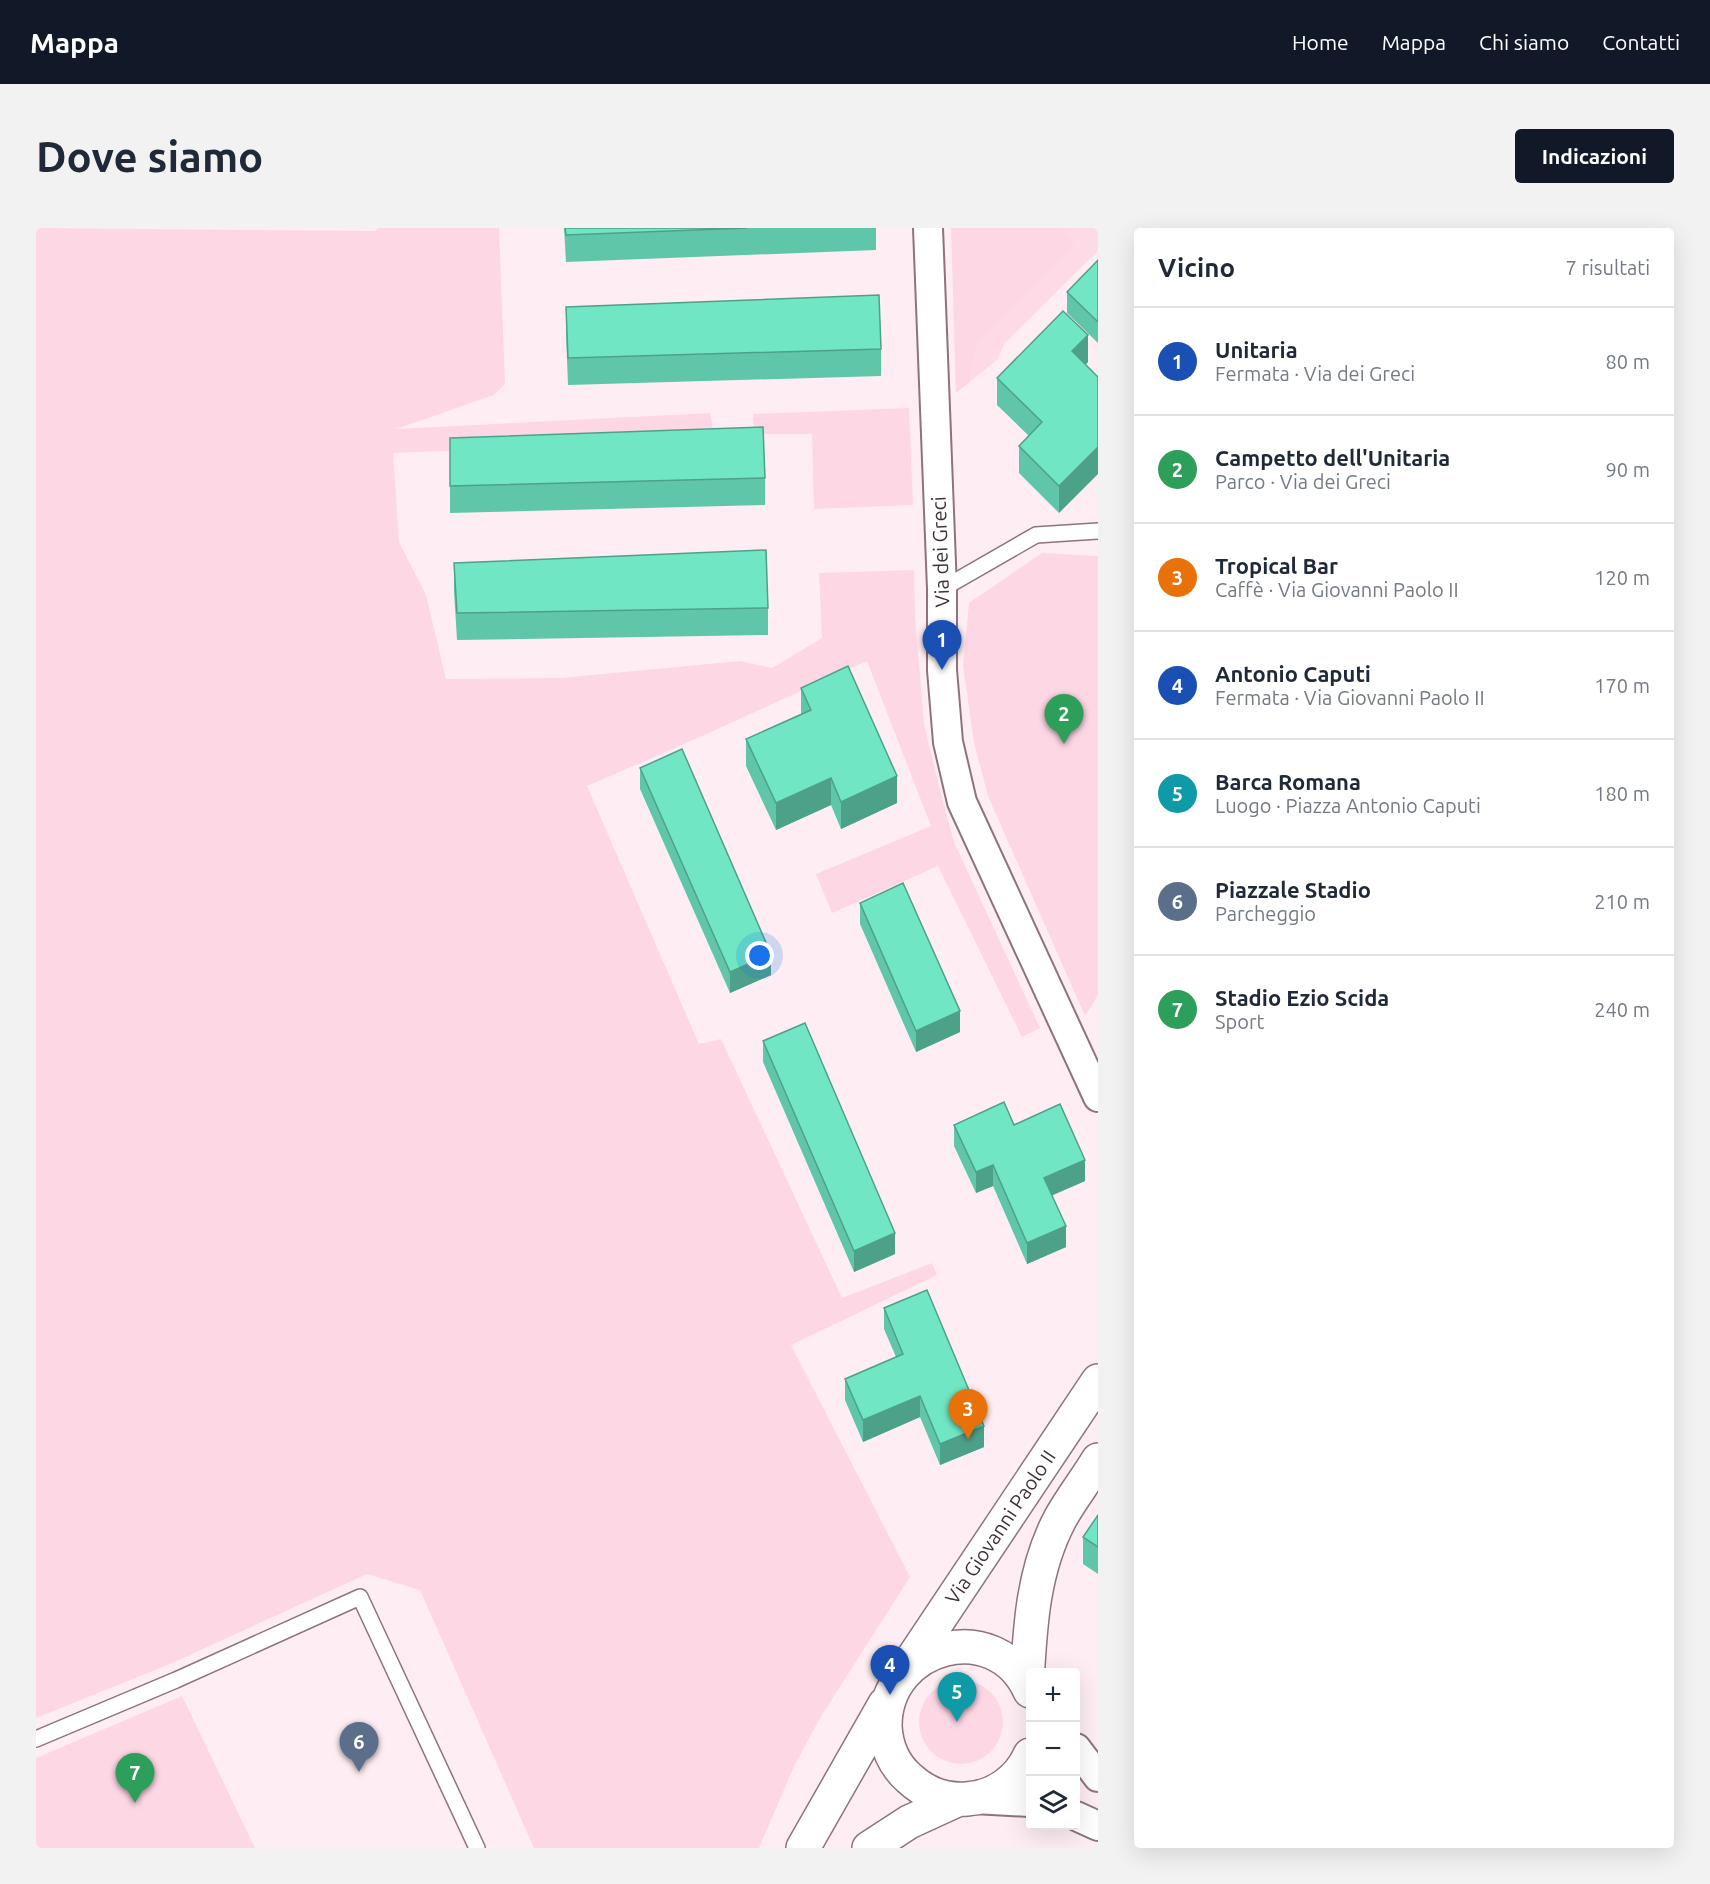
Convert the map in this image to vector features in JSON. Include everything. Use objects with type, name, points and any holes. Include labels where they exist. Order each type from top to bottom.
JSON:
[{"type":"street","name":"Via dei Greci","points":[[928,228],[942,589],[942,670],[948,742],[962,802],[1098,1097]]},
{"type":"street","name":"Via Giovanni Paolo II","points":[[802,1848],[897,1684],[1098,1381]]},
{"type":"street","points":[[1030,1668],[1034,1593],[1044,1561],[1060,1520],[1098,1460]]},
{"type":"street","points":[[1026,1683],[1014,1666],[997,1654],[967,1647],[936,1651],[918,1660],[897,1684],[885,1715],[885,1736],[892,1755],[903,1773],[918,1787],[937,1796],[1026,1802]]},
{"type":"street","points":[[1080,1753],[1098,1777]]},
{"type":"street","points":[[869,1848],[909,1822],[966,1799],[993,1793],[1006,1786],[1026,1764]]},
{"type":"street","points":[[1080,1818],[1098,1826]]},
{"type":"lane","points":[[942,589],[1036,535],[1098,531]]},
{"type":"lane","points":[[36,1739],[176,1680],[360,1597],[477,1848]]},
{"type":"shaded area","points":[[36,228],[375,231],[378,228],[499,228],[505,384],[494,395],[396,429],[710,413],[715,440],[393,453],[399,542],[426,595],[446,679],[561,678],[740,661],[772,668],[822,638],[819,573],[914,570],[915,617],[924,724],[954,842],[1040,1028],[1022,1037],[938,866],[832,913],[816,874],[931,826],[867,661],[587,786],[699,1044],[721,1039],[842,1298],[932,1263],[937,1275],[791,1345],[910,1577],[823,1713],[795,1764],[759,1848],[534,1848],[420,1590],[367,1574],[170,1664],[36,1718]]},
{"type":"shaded area","points":[[951,228],[1061,228],[1076,244],[986,333],[974,354],[969,382],[956,393]]},
{"type":"shaded area","points":[[952,228],[1098,228],[1098,251],[1004,344],[998,359],[956,393]]},
{"type":"shaded area","points":[[909,408],[913,505],[814,509],[812,434],[754,434],[753,414]]},
{"type":"shaded area","points":[[1042,553],[1098,556],[1098,995],[1085,1016],[988,796],[974,743],[963,665],[969,603]]},
{"type":"shaded area","points":[[961,1680],[977,1683],[991,1692],[1000,1706],[1003,1722],[1000,1738],[991,1752],[977,1761],[961,1764],[945,1761],[931,1752],[922,1738],[919,1722],[922,1706],[931,1692],[945,1683]]},
{"type":"shaded area","points":[[182,1696],[255,1848],[36,1848],[36,1758]]},
{"type":"building","points":[[565,228],[747,228],[566,235]]},
{"type":"building","points":[[1098,260],[1098,322],[1067,292]]},
{"type":"building","points":[[879,295],[881,349],[568,358],[566,307]]},
{"type":"building","points":[[1063,311],[1088,335],[1072,351],[1098,377],[1098,447],[1059,486],[1019,446],[1042,422],[997,378]]},
{"type":"building","points":[[763,427],[765,478],[450,486],[450,438]]},
{"type":"building","points":[[766,550],[768,608],[457,613],[454,563]]},
{"type":"building","points":[[848,666],[897,776],[841,802],[831,778],[776,803],[746,739],[811,710],[801,688]]},
{"type":"building","points":[[682,749],[771,954],[730,972],[640,768]]},
{"type":"building","points":[[903,883],[960,1011],[916,1031],[860,903]]},
{"type":"building","points":[[805,1023],[895,1233],[854,1251],[763,1041]]},
{"type":"building","points":[[1004,1102],[1014,1125],[1060,1104],[1085,1160],[1044,1178],[1066,1226],[1027,1243],[993,1165],[976,1172],[954,1125]]},
{"type":"building","points":[[927,1290],[984,1426],[940,1444],[920,1396],[863,1420],[845,1379],[903,1354],[884,1308]]},
{"type":"building","points":[[1098,1515],[1098,1547],[1083,1537]]},
{"type":"place","name":"Unitaria","points":[[942,670]]},
{"type":"place","name":"Campetto dell'Unitaria","points":[[1064,744]]},
{"type":"place","name":"Tropical Bar","points":[[968,1439]]},
{"type":"place","name":"Antonio Caputi","points":[[890,1695]]},
{"type":"place","name":"Barca Romana","points":[[957,1722]]},
{"type":"place","name":"Piazzale Stadio","points":[[359,1772]]},
{"type":"place","name":"Stadio Ezio Scida","points":[[135,1803]]}]
